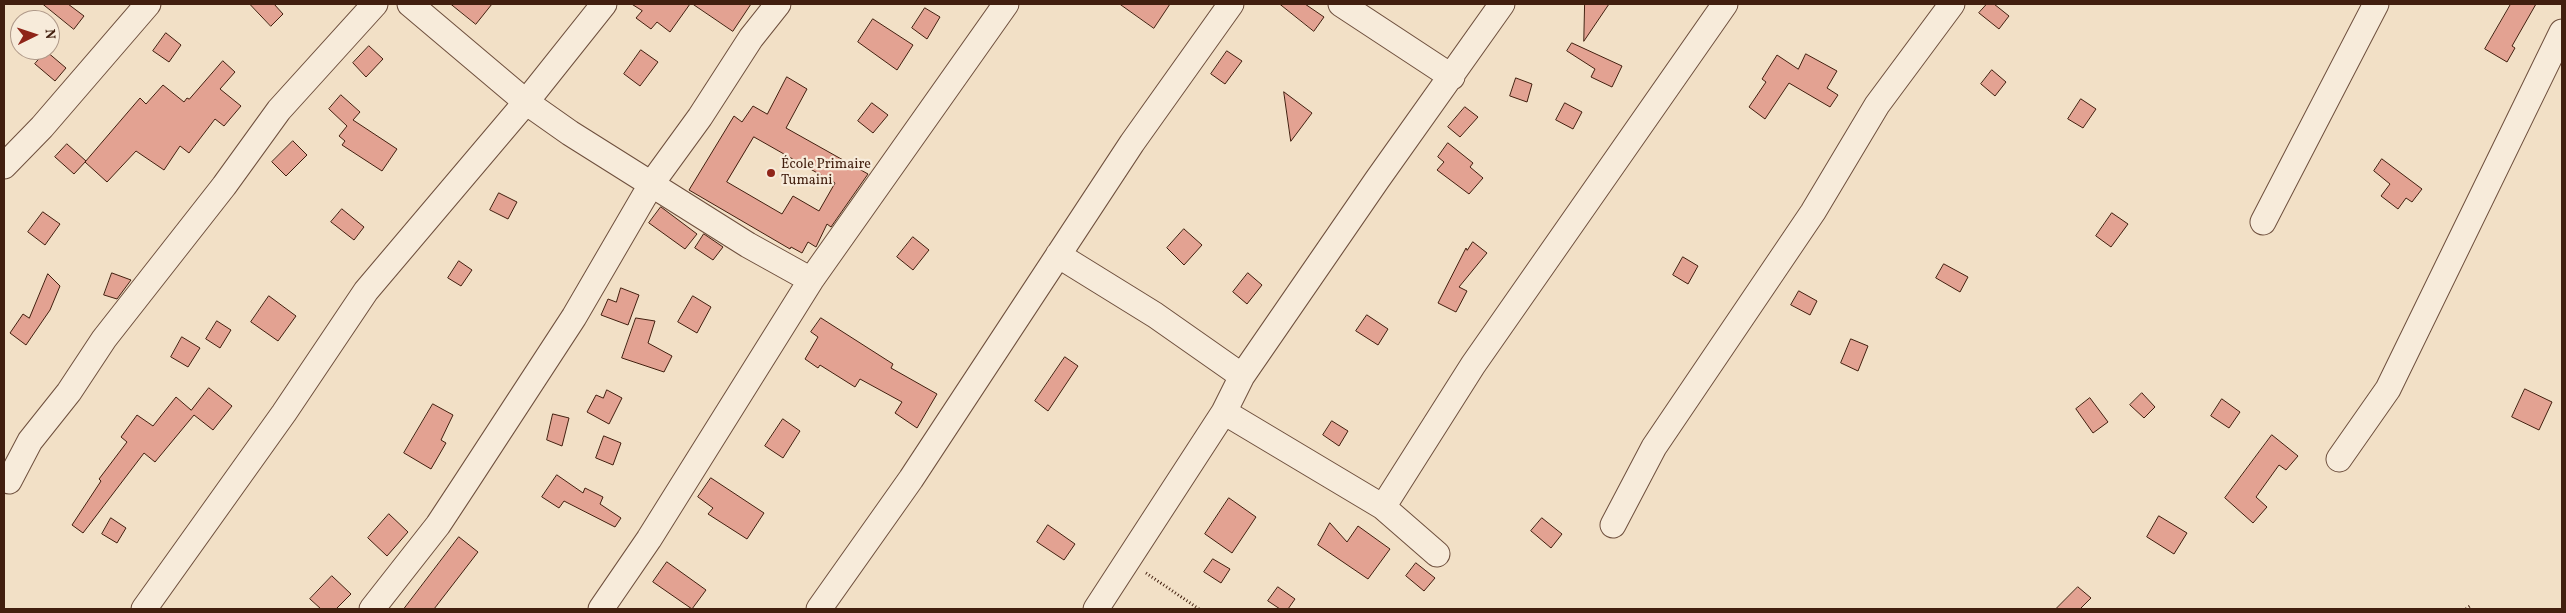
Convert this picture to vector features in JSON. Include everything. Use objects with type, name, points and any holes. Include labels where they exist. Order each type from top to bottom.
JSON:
[{"type":"street","points":[[4,166],[42,127],[148,4]]},
{"type":"street","points":[[9,481],[30,441],[69,392],[104,339],[224,186],[279,110],[375,4]]},
{"type":"street","points":[[410,4],[526,102],[570,133],[748,245],[811,280]]},
{"type":"street","points":[[144,609],[284,413],[366,291],[526,102],[604,4]]},
{"type":"street","points":[[372,609],[438,525],[466,484],[574,317],[652,183],[700,117],[751,38],[778,4]]},
{"type":"street","points":[[601,609],[649,539],[811,280],[1006,4]]},
{"type":"street","points":[[819,609],[910,479],[1132,143],[1231,4]]},
{"type":"street","points":[[1341,4],[1452,77]]},
{"type":"street","points":[[1096,609],[1224,412],[1242,376],[1377,180],[1452,77],[1502,4]]},
{"type":"street","points":[[1384,506],[1473,365],[1725,4]]},
{"type":"street","points":[[1613,524],[1654,447],[1813,212],[1877,104],[1952,4]]},
{"type":"street","points":[[2263,222],[2376,4]]},
{"type":"street","points":[[2339,459],[2388,389],[2562,32]]},
{"type":"street","points":[[1058,255],[1155,315],[1242,376]]},
{"type":"street","points":[[1224,412],[1384,506],[1437,554]]},
{"type":"path","points":[[1128,560],[1200,609]]},
{"type":"building","points":[[43,4],[68,4],[84,16],[74,29],[60,18],[60,10],[50,10]]},
{"type":"building","points":[[250,4],[274,4],[283,14],[271,26]]},
{"type":"building","points":[[451,4],[492,4],[476,24]]},
{"type":"building","points":[[632,4],[690,4],[670,32],[657,22],[651,29],[636,18],[642,11]]},
{"type":"building","points":[[693,4],[751,4],[733,31]]},
{"type":"building","points":[[1120,4],[1170,4],[1154,28]]},
{"type":"building","points":[[1280,4],[1305,4],[1324,17],[1314,31]]},
{"type":"building","points":[[1585,4],[1609,4],[1584,41]]},
{"type":"building","points":[[1987,4],[1994,4],[2009,16],[1999,29],[1979,13]]},
{"type":"building","points":[[2511,4],[2536,4],[2512,46],[2515,48],[2507,62],[2485,49]]},
{"type":"building","points":[[925,8],[940,17],[927,39],[912,28]]},
{"type":"building","points":[[873,19],[913,45],[897,70],[858,42]]},
{"type":"building","points":[[166,33],[181,45],[169,62],[153,51]]},
{"type":"building","points":[[1572,43],[1622,66],[1612,87],[1591,77],[1595,69],[1567,51]]},
{"type":"building","points":[[369,46],[383,59],[366,77],[353,63]]},
{"type":"building","points":[[641,50],[658,62],[640,86],[624,74]]},
{"type":"building","points":[[1227,51],[1242,61],[1225,84],[1211,74]]},
{"type":"building","points":[[1806,54],[1837,71],[1827,88],[1838,95],[1830,107],[1789,83],[1765,119],[1749,107],[1766,82],[1762,79],[1777,55],[1798,69]]},
{"type":"building","points":[[38,60],[57,60],[66,68],[55,81],[35,64]]},
{"type":"building","points":[[223,61],[235,72],[220,89],[241,106],[224,126],[215,119],[189,153],[180,146],[164,170],[136,151],[107,182],[85,162],[140,98],[146,104],[163,85],[184,102],[187,98],[189,99]]},
{"type":"building","points":[[1992,70],[2006,82],[1995,96],[1981,84]]},
{"type":"building","points":[[787,77],[807,89],[786,128],[868,174],[831,227],[827,224],[816,247],[808,242],[802,253],[791,247],[790,249],[689,190],[734,116],[742,122],[753,106],[767,114]],"holes":[[[754,137],[835,183],[819,211],[793,196],[782,214],[727,182]]]},
{"type":"building","points":[[1516,78],[1532,84],[1527,102],[1510,96]]},
{"type":"building","points":[[1284,92],[1312,113],[1291,141]]},
{"type":"building","points":[[341,95],[360,112],[353,120],[397,149],[382,171],[342,145],[345,141],[339,136],[347,126],[329,109]]},
{"type":"building","points":[[2081,99],[2096,109],[2083,128],[2068,119]]},
{"type":"building","points":[[872,103],[888,115],[873,133],[858,121]]},
{"type":"building","points":[[1565,103],[1582,112],[1573,129],[1556,120]]},
{"type":"building","points":[[1465,107],[1478,117],[1460,137],[1448,127]]},
{"type":"building","points":[[293,141],[307,155],[286,176],[272,162]]},
{"type":"building","points":[[1448,143],[1473,163],[1470,167],[1483,178],[1469,194],[1437,170],[1444,162],[1438,157]]},
{"type":"building","points":[[67,144],[86,161],[74,174],[55,157]]},
{"type":"building","points":[[2382,159],[2422,189],[2412,202],[2406,198],[2398,209],[2381,196],[2390,184],[2374,171]]},
{"type":"building","points":[[499,193],[517,202],[508,219],[490,210]]},
{"type":"building","points":[[661,207],[697,234],[685,249],[649,223]]},
{"type":"building","points":[[342,209],[364,227],[354,240],[331,222]]},
{"type":"building","points":[[43,212],[60,224],[45,245],[28,232]]},
{"type":"building","points":[[2112,213],[2128,224],[2111,247],[2096,236]]},
{"type":"building","points":[[1184,229],[1202,245],[1184,265],[1167,248]]},
{"type":"building","points":[[704,234],[723,247],[713,260],[695,248]]},
{"type":"building","points":[[913,237],[929,250],[913,270],[897,257]]},
{"type":"building","points":[[1473,242],[1487,253],[1459,287],[1467,291],[1456,312],[1438,303],[1466,248],[1467,250]]},
{"type":"building","points":[[1683,257],[1698,266],[1688,284],[1673,275]]},
{"type":"building","points":[[459,261],[472,270],[461,286],[448,278]]},
{"type":"building","points":[[1944,264],[1968,277],[1960,292],[1936,278]]},
{"type":"building","points":[[112,273],[131,280],[117,299],[104,295]]},
{"type":"building","points":[[1248,273],[1262,285],[1247,304],[1233,292]]},
{"type":"building","points":[[48,274],[60,286],[50,310],[26,345],[10,333],[23,314],[29,318]]},
{"type":"building","points":[[621,288],[639,295],[628,325],[601,315],[608,299],[616,302]]},
{"type":"building","points":[[1799,291],[1817,301],[1810,315],[1791,305]]},
{"type":"building","points":[[269,296],[296,316],[278,341],[251,322]]},
{"type":"building","points":[[693,296],[711,307],[697,333],[678,322]]},
{"type":"building","points":[[1367,315],[1388,329],[1378,345],[1356,331]]},
{"type":"building","points":[[636,318],[655,321],[648,343],[672,356],[664,372],[622,358]]},
{"type":"building","points":[[821,318],[893,364],[891,368],[937,394],[917,428],[895,413],[902,402],[860,379],[855,387],[820,365],[818,368],[805,359],[818,337],[811,332]]},
{"type":"building","points":[[217,321],[231,330],[220,348],[206,339]]},
{"type":"building","points":[[182,337],[200,348],[188,367],[171,357]]},
{"type":"building","points":[[1851,339],[1868,346],[1858,371],[1841,363]]},
{"type":"building","points":[[1065,357],[1078,366],[1048,411],[1035,401]]},
{"type":"building","points":[[209,388],[232,406],[213,430],[194,415],[155,462],[144,453],[83,533],[72,525],[101,481],[99,479],[127,442],[121,437],[137,415],[153,426],[176,397],[191,410]]},
{"type":"building","points":[[2525,389],[2552,402],[2539,430],[2512,417]]},
{"type":"building","points":[[607,390],[622,398],[609,424],[587,412],[596,395],[603,398]]},
{"type":"building","points":[[2142,393],[2155,407],[2144,418],[2130,405]]},
{"type":"building","points":[[2090,398],[2108,422],[2093,433],[2076,409]]},
{"type":"building","points":[[2222,399],[2240,412],[2229,428],[2211,416]]},
{"type":"building","points":[[433,404],[453,415],[441,440],[446,443],[431,469],[404,453]]},
{"type":"building","points":[[553,414],[569,418],[562,446],[547,440]]},
{"type":"building","points":[[783,419],[800,431],[783,458],[765,446]]},
{"type":"building","points":[[1332,421],[1348,431],[1339,446],[1323,435]]},
{"type":"building","points":[[2272,435],[2298,456],[2286,470],[2279,465],[2256,497],[2267,507],[2253,523],[2225,498]]},
{"type":"building","points":[[604,436],[621,443],[613,465],[596,458]]},
{"type":"building","points":[[557,475],[583,493],[585,488],[603,497],[600,504],[621,518],[615,527],[564,501],[559,508],[542,497]]},
{"type":"building","points":[[711,478],[764,513],[747,539],[708,514],[713,508],[698,497]]},
{"type":"building","points":[[1229,498],[1256,517],[1232,553],[1205,534]]},
{"type":"building","points":[[389,514],[408,532],[387,556],[368,538]]},
{"type":"building","points":[[2159,516],[2187,533],[2174,554],[2147,537]]},
{"type":"building","points":[[111,518],[126,528],[117,543],[102,534]]},
{"type":"building","points":[[1542,518],[1562,534],[1551,548],[1531,531]]},
{"type":"building","points":[[1330,523],[1347,542],[1358,526],[1390,549],[1368,579],[1318,545]]},
{"type":"building","points":[[1048,525],[1075,544],[1064,560],[1037,542]]},
{"type":"building","points":[[459,537],[478,552],[434,609],[404,609]]},
{"type":"building","points":[[1213,559],[1230,569],[1221,583],[1204,572]]},
{"type":"building","points":[[667,562],[706,590],[692,609],[653,582]]},
{"type":"building","points":[[1416,563],[1435,578],[1424,591],[1406,576]]},
{"type":"building","points":[[332,576],[351,594],[336,609],[321,609],[310,599]]},
{"type":"building","points":[[1278,587],[1295,599],[1288,609],[1280,609],[1268,601]]},
{"type":"building","points":[[2078,587],[2091,598],[2080,609],[2056,609]]},
{"type":"place","name":"École Primaire Tumaini","points":[[771,173]]}]
